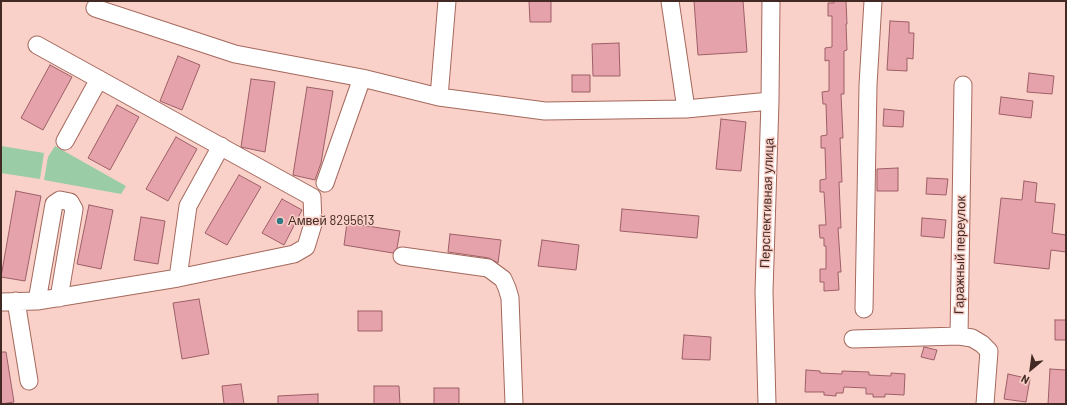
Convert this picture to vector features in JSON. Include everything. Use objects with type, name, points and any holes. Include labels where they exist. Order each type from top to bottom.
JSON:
[{"type":"street","points":[[439,97],[447,1]]},
{"type":"street","points":[[670,1],[686,109]]},
{"type":"street","name":"Перспективная улица","points":[[767,404],[764,292],[770,101],[771,1]]},
{"type":"street","points":[[864,309],[868,85],[873,1]]},
{"type":"street","points":[[95,8],[235,54],[362,78],[439,97],[545,111],[686,109],[770,101]]},
{"type":"street","points":[[29,381],[8,302],[59,298],[178,278],[294,254],[306,247],[313,224],[312,197],[37,45]]},
{"type":"street","points":[[325,183],[362,78]]},
{"type":"street","points":[[65,141],[99,79]]},
{"type":"street","name":"Гаражный переулок","points":[[959,336],[963,85]]},
{"type":"street","points":[[178,278],[188,206],[220,146]]},
{"type":"street","points":[[36,301],[54,204],[60,200],[70,202],[74,209],[59,298]]},
{"type":"street","points":[[402,256],[488,268],[502,279],[510,298],[514,404]]},
{"type":"street","points":[[853,339],[959,336],[972,338],[982,344],[989,351],[985,404]]},
{"type":"green space","points":[[1,146],[44,153],[40,179],[1,173]]},
{"type":"green space","points":[[55,146],[126,186],[121,194],[44,180],[48,157]]},
{"type":"building","points":[[529,1],[551,1],[551,22],[530,22]]},
{"type":"building","points":[[694,1],[743,1],[747,52],[698,55]]},
{"type":"building","points":[[834,1],[846,1],[847,24],[847,50],[844,51],[844,94],[841,94],[843,138],[840,138],[842,182],[839,182],[841,228],[838,228],[841,272],[838,272],[839,290],[824,291],[824,282],[820,282],[820,269],[826,269],[826,246],[824,246],[824,238],[820,238],[819,225],[826,225],[824,192],[820,192],[820,180],[826,179],[825,148],[821,148],[821,136],[827,135],[826,104],[823,104],[822,92],[829,91],[829,60],[825,61],[825,48],[832,47],[832,16],[828,16],[828,3],[834,3]]},
{"type":"building","points":[[890,21],[909,22],[909,33],[914,33],[913,59],[907,58],[907,71],[887,70]]},
{"type":"building","points":[[619,43],[620,76],[593,76],[592,44]]},
{"type":"building","points":[[178,56],[200,65],[182,110],[160,101]]},
{"type":"building","points":[[50,65],[72,77],[43,130],[21,118]]},
{"type":"building","points":[[1029,73],[1054,76],[1052,94],[1027,92]]},
{"type":"building","points":[[572,75],[590,75],[590,92],[572,92]]},
{"type":"building","points":[[251,79],[275,82],[265,152],[241,147]]},
{"type":"building","points":[[307,87],[333,91],[321,163],[315,180],[293,175]]},
{"type":"building","points":[[1001,97],[1033,101],[1031,118],[999,114]]},
{"type":"building","points":[[117,105],[139,117],[110,170],[88,158]]},
{"type":"building","points":[[884,109],[904,111],[903,127],[883,126]]},
{"type":"building","points":[[721,119],[746,122],[741,171],[716,169]]},
{"type":"building","points":[[176,137],[197,149],[168,201],[146,189]]},
{"type":"building","points":[[898,168],[898,191],[877,191],[877,169]]},
{"type":"building","points":[[239,175],[261,187],[227,245],[205,233]]},
{"type":"building","points":[[927,178],[948,179],[946,195],[926,194]]},
{"type":"building","points":[[1024,181],[1037,183],[1035,202],[1055,204],[1052,233],[1066,235],[1066,252],[1051,250],[1049,269],[994,263],[1001,198],[1022,200]]},
{"type":"building","points":[[16,191],[41,196],[25,281],[1,277]]},
{"type":"building","points":[[282,199],[302,210],[284,245],[262,233]]},
{"type":"building","points":[[89,205],[113,210],[101,269],[77,264]]},
{"type":"building","points":[[622,209],[699,216],[697,238],[620,231]]},
{"type":"building","points":[[141,217],[165,221],[158,264],[134,260]]},
{"type":"building","points":[[922,218],[946,220],[944,238],[921,236]]},
{"type":"building","points":[[347,223],[400,231],[397,248],[393,253],[344,245]]},
{"type":"building","points":[[450,234],[501,240],[498,263],[489,258],[448,252]]},
{"type":"building","points":[[542,240],[579,245],[576,270],[538,266]]},
{"type":"building","points":[[199,299],[209,354],[182,359],[173,303]]},
{"type":"building","points":[[358,311],[382,311],[382,331],[358,331]]},
{"type":"building","points":[[1055,320],[1066,320],[1066,340],[1055,340]]},
{"type":"building","points":[[684,335],[711,337],[710,360],[682,359]]},
{"type":"building","points":[[924,347],[937,350],[934,360],[921,357]]},
{"type":"building","points":[[1,352],[6,352],[14,402],[1,404]]},
{"type":"building","points":[[1050,369],[1066,370],[1066,404],[1048,404]]},
{"type":"building","points":[[806,370],[820,371],[820,373],[842,374],[842,371],[869,372],[869,375],[891,376],[891,373],[905,374],[904,395],[885,394],[885,397],[873,397],[873,394],[866,394],[866,388],[844,387],[843,393],[836,393],[836,396],[824,395],[824,392],[805,392]]},
{"type":"building","points":[[1008,374],[1030,379],[1026,402],[1004,399]]},
{"type":"building","points":[[241,384],[244,404],[224,404],[222,386]]},
{"type":"building","points":[[374,386],[399,386],[400,404],[374,404]]},
{"type":"building","points":[[434,388],[459,388],[459,404],[434,404]]},
{"type":"building","points":[[318,394],[318,404],[278,404],[278,396]]},
{"type":"place","name":"Амвей 8295613","points":[[280,221]]}]
